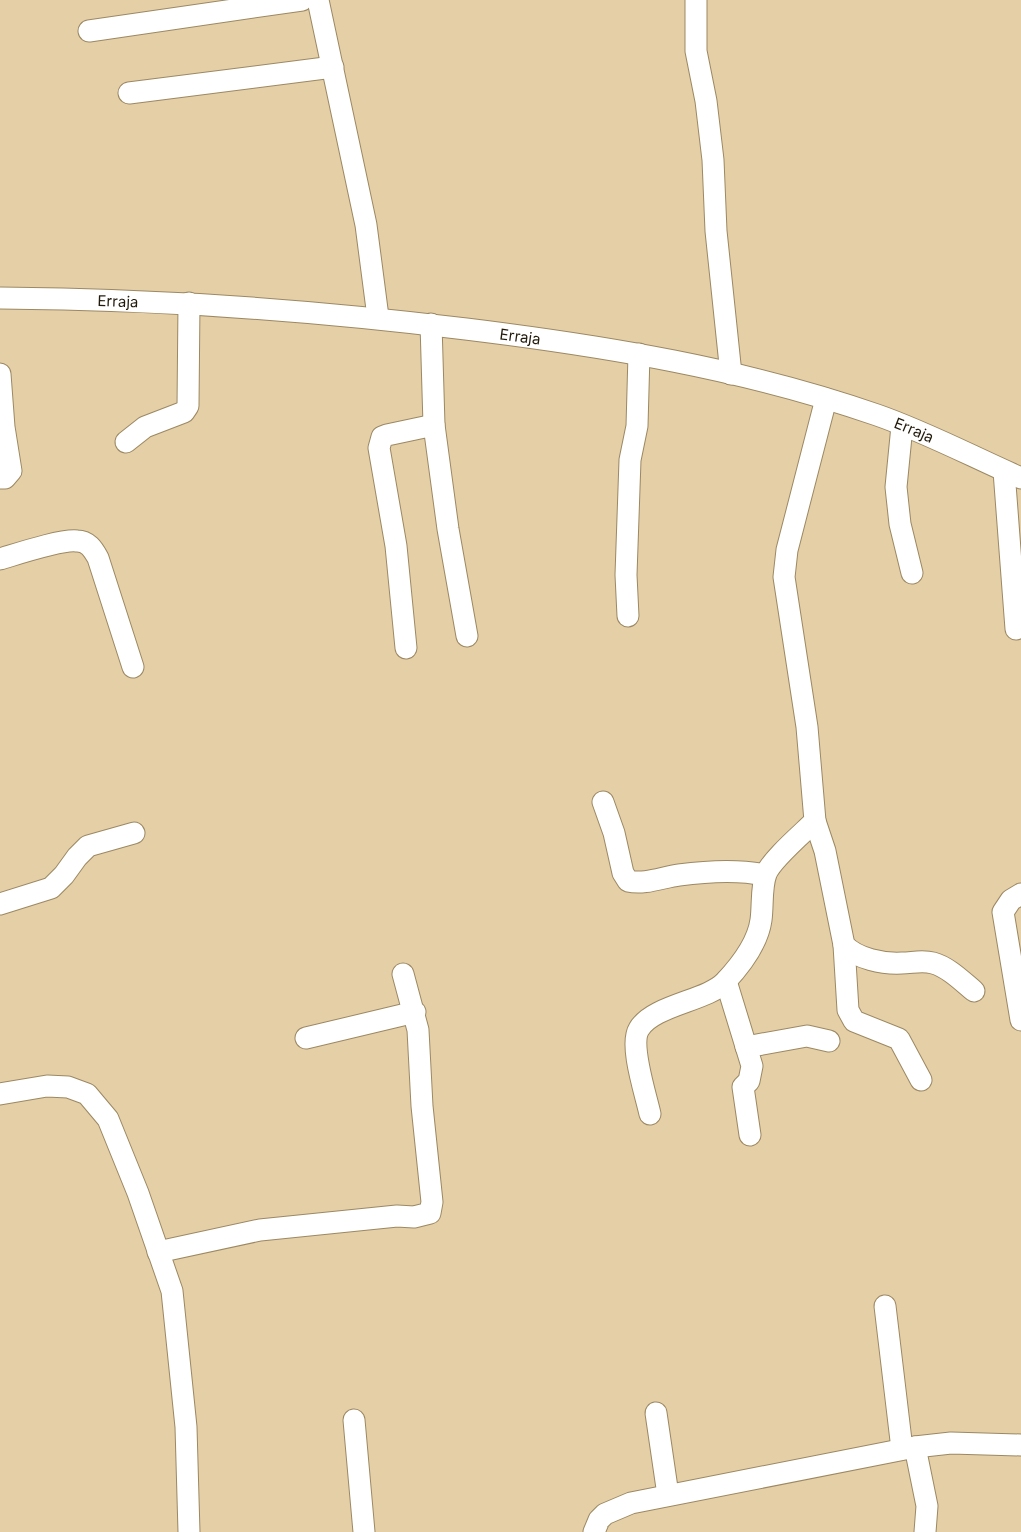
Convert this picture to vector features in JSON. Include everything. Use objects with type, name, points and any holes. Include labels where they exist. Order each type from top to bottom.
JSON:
[{"type":"street","points":[[88,31],[302,0]]},
{"type":"street","points":[[318,0],[366,225],[378,317]]},
{"type":"street","points":[[696,1],[696,51],[706,101],[713,160],[716,231],[731,374]]},
{"type":"street","points":[[129,93],[333,67]]},
{"type":"street","name":"Erraja","points":[[0,298],[189,303],[378,317],[535,337],[639,354],[731,374],[826,399],[879,416],[1012,474]]},
{"type":"street","points":[[126,442],[145,427],[184,412],[188,406],[189,303]]},
{"type":"street","points":[[431,324],[434,425],[448,530],[467,636]]},
{"type":"street","points":[[628,616],[626,574],[630,460],[637,426],[639,354]]},
{"type":"street","points":[[0,374],[4,427],[11,471],[5,478],[0,478]]},
{"type":"street","points":[[826,399],[788,550],[784,577],[807,727],[815,821],[827,860],[844,945],[848,1010],[854,1021],[900,1039],[921,1080]]},
{"type":"street","points":[[406,648],[396,546],[379,448],[382,437],[434,425]]},
{"type":"street","points":[[902,426],[896,487],[900,524],[912,573]]},
{"type":"street","points":[[1012,474],[1016,629]]},
{"type":"street","points":[[0,559],[65,542],[77,540],[86,543],[98,558],[133,667]]},
{"type":"street","points":[[603,802],[614,833],[623,873],[628,881],[640,883],[678,875],[713,872],[750,872],[766,875]]},
{"type":"street","points":[[650,1114],[637,1055],[636,1036],[639,1028],[655,1016],[688,999],[718,988],[726,981],[752,946],[757,935],[761,922],[766,875],[815,821]]},
{"type":"street","points":[[0,904],[51,888],[88,846],[134,833]]},
{"type":"street","points":[[1021,894],[1011,900],[1003,912],[1021,1020]]},
{"type":"street","points":[[844,945],[857,955],[887,962],[923,961],[934,963],[944,968],[974,991]]},
{"type":"street","points":[[158,1252],[260,1230],[430,1213],[432,1202],[422,1106],[418,1030],[415,1012],[403,974]]},
{"type":"street","points":[[726,981],[752,1066],[749,1081],[743,1086],[750,1135]]},
{"type":"street","points":[[306,1038],[415,1012]]},
{"type":"street","points":[[746,1047],[807,1036],[828,1041]]},
{"type":"street","points":[[0,1094],[47,1086],[68,1087],[87,1094],[97,1103],[108,1119],[172,1291],[176,1314],[186,1427],[189,1532]]},
{"type":"street","points":[[885,1306],[909,1448],[927,1506],[926,1532]]},
{"type":"street","points":[[656,1413],[668,1495]]},
{"type":"street","points":[[354,1420],[364,1532]]},
{"type":"street","points":[[594,1532],[599,1520],[614,1508],[668,1495],[909,1448],[952,1443],[1021,1445]]}]
